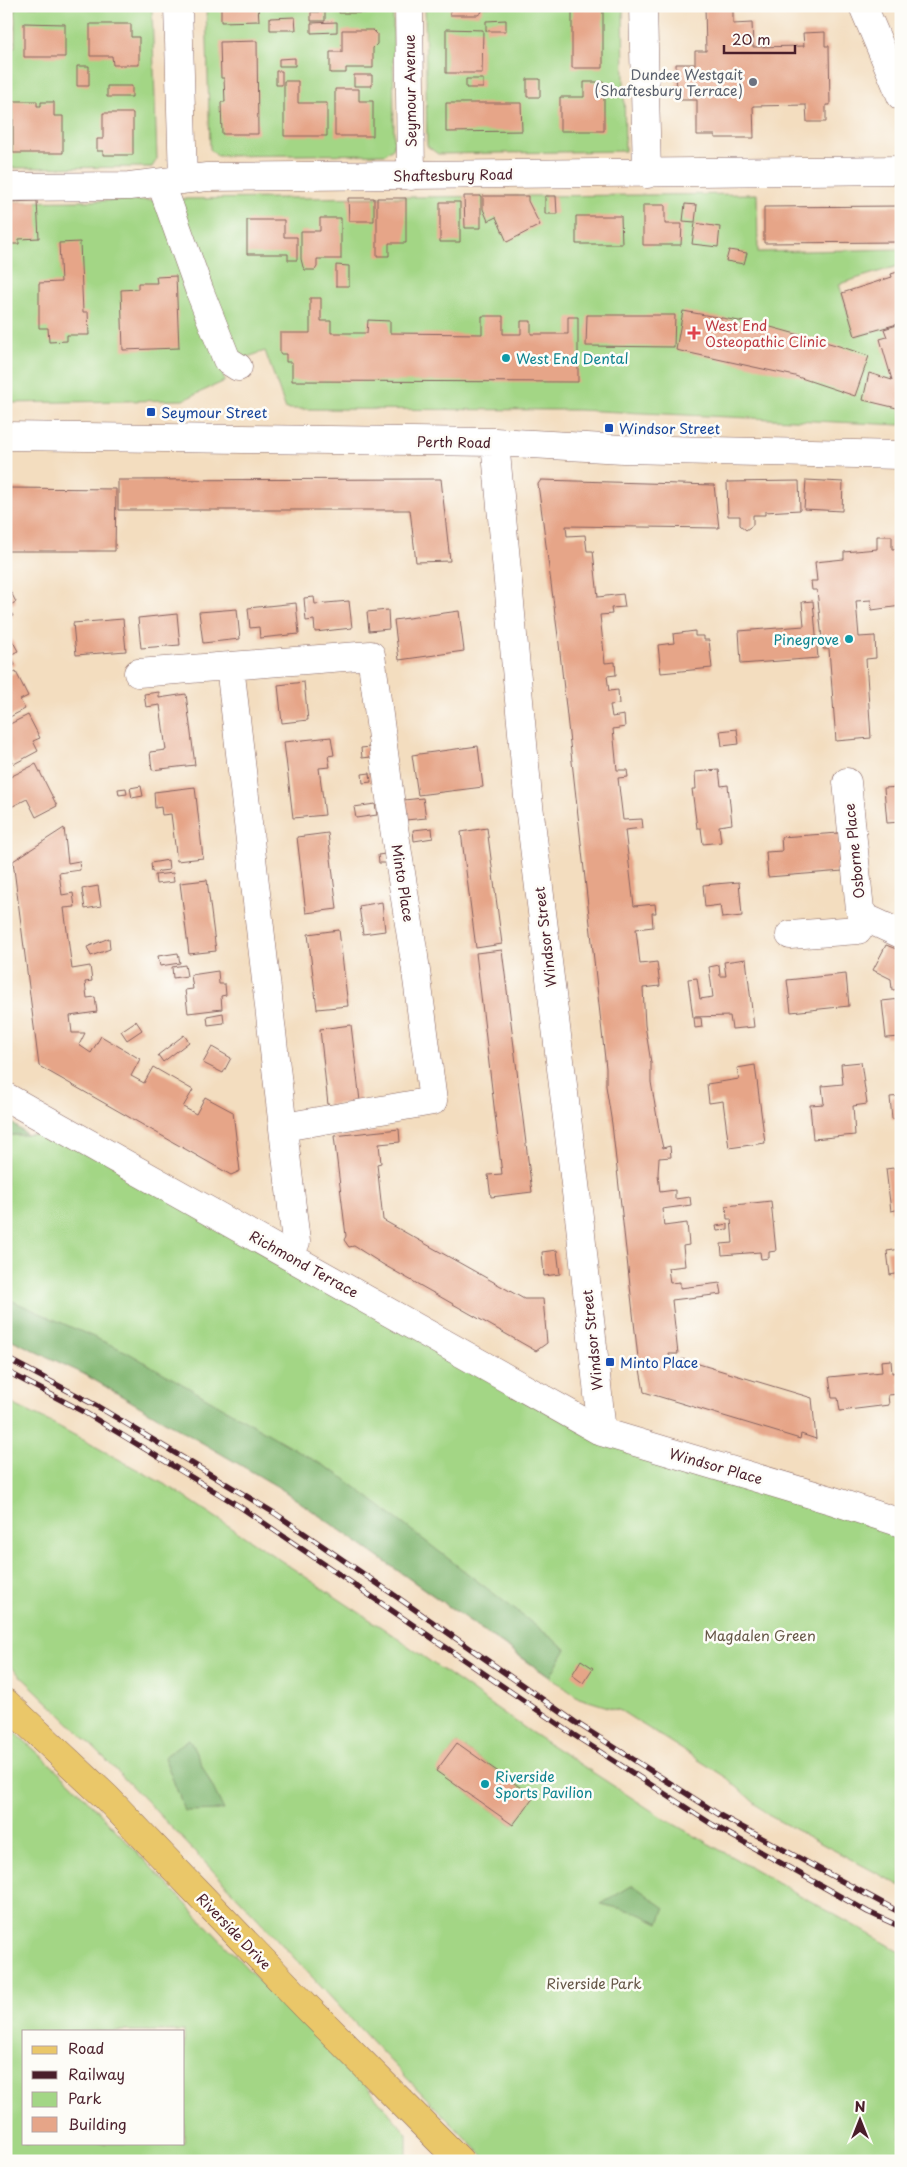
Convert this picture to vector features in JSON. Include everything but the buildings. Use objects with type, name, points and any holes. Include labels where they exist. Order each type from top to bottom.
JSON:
[{"type":"main road","name":"Riverside Drive","points":[[6,1703],[106,1797],[313,2014],[460,2161]]},
{"type":"street","points":[[178,6],[172,181],[200,292],[227,360],[238,367]]},
{"type":"street","name":"Seymour Avenue","points":[[409,6],[411,176]]},
{"type":"street","points":[[644,6],[647,174]]},
{"type":"street","points":[[863,6],[901,96]]},
{"type":"street","name":"Shaftesbury Road","points":[[6,186],[129,186],[207,178],[901,170]]},
{"type":"street","name":"Perth Road","points":[[6,436],[495,442],[624,449],[901,455]]},
{"type":"street","name":"Windsor Street","points":[[495,442],[528,797],[580,1225],[602,1432]]},
{"type":"street","name":"Minto Place","points":[[138,673],[371,655],[433,1101],[284,1127]]},
{"type":"street","points":[[230,666],[296,1242],[289,1256]]},
{"type":"street","name":"Osborne Place","points":[[847,782],[860,910],[866,918],[901,934]]},
{"type":"street","name":"Osborne Place","points":[[790,935],[858,930],[866,918]]},
{"type":"street","name":"Richmond Terrace","points":[[6,1097],[602,1432]]},
{"type":"street","name":"Windsor Place","points":[[602,1432],[831,1500],[901,1523]]},
{"type":"green space","points":[[15,6],[149,6],[152,10],[157,159],[152,167],[6,168],[6,47],[15,47]]},
{"type":"green space","points":[[206,6],[393,6],[394,147],[385,154],[217,156],[210,149]]},
{"type":"green space","points":[[425,6],[623,6],[625,151],[438,154],[427,146]]},
{"type":"green space","points":[[757,194],[758,252],[901,249],[901,265],[839,284],[855,336],[901,323],[901,425],[578,410],[286,409],[265,351],[236,361],[177,199]]},
{"type":"green space","points":[[158,200],[225,381],[183,400],[6,403],[6,202]]},
{"type":"green space","points":[[6,1118],[27,1135],[6,1135]]},
{"type":"green space","name":"Magdalen Green","points":[[60,1134],[595,1434],[901,1535],[901,1886],[768,1815],[727,1778],[621,1711],[579,1698],[280,1488],[84,1374],[6,1337],[6,1135]]},
{"type":"green space","points":[[6,1298],[127,1352],[338,1474],[566,1649],[550,1677],[280,1488],[84,1374],[6,1337]]},
{"type":"green space","name":"Riverside Park","points":[[6,1401],[56,1425],[173,1489],[384,1629],[529,1731],[663,1818],[901,1952],[901,2161],[488,2161],[379,2049],[143,1798],[6,1662]],"holes":[[[457,1743],[533,1797],[513,1825],[437,1771]]]},
{"type":"green space","points":[[6,1724],[71,1783],[265,1987],[361,2080],[407,2134],[407,2161],[6,2161]]},
{"type":"green space","points":[[189,1739],[224,1810],[185,1811],[164,1757]]},
{"type":"green space","points":[[633,1885],[665,1908],[659,1923],[635,1912],[601,1904]]},
{"type":"railway","points":[[6,1358],[97,1406],[276,1514],[575,1722],[723,1817],[901,1913]]},
{"type":"railway","points":[[6,1371],[84,1412],[239,1506],[574,1735],[713,1825],[868,1912],[901,1927]]},
{"type":"place","name":"Dundee Westgait (Shaftesbury Terrace)","points":[[753,82]]},
{"type":"place","name":"West End Osteopathic Clinic","points":[[694,333]]},
{"type":"place","name":"West End Dental","points":[[506,358]]},
{"type":"place","name":"Seymour Street","points":[[151,412]]},
{"type":"place","name":"Windsor Street","points":[[609,428]]},
{"type":"place","name":"Pinegrove","points":[[849,639]]},
{"type":"place","name":"Minto Place","points":[[610,1362]]},
{"type":"place","name":"Riverside Sports Pavilion","points":[[485,1784]]}]
